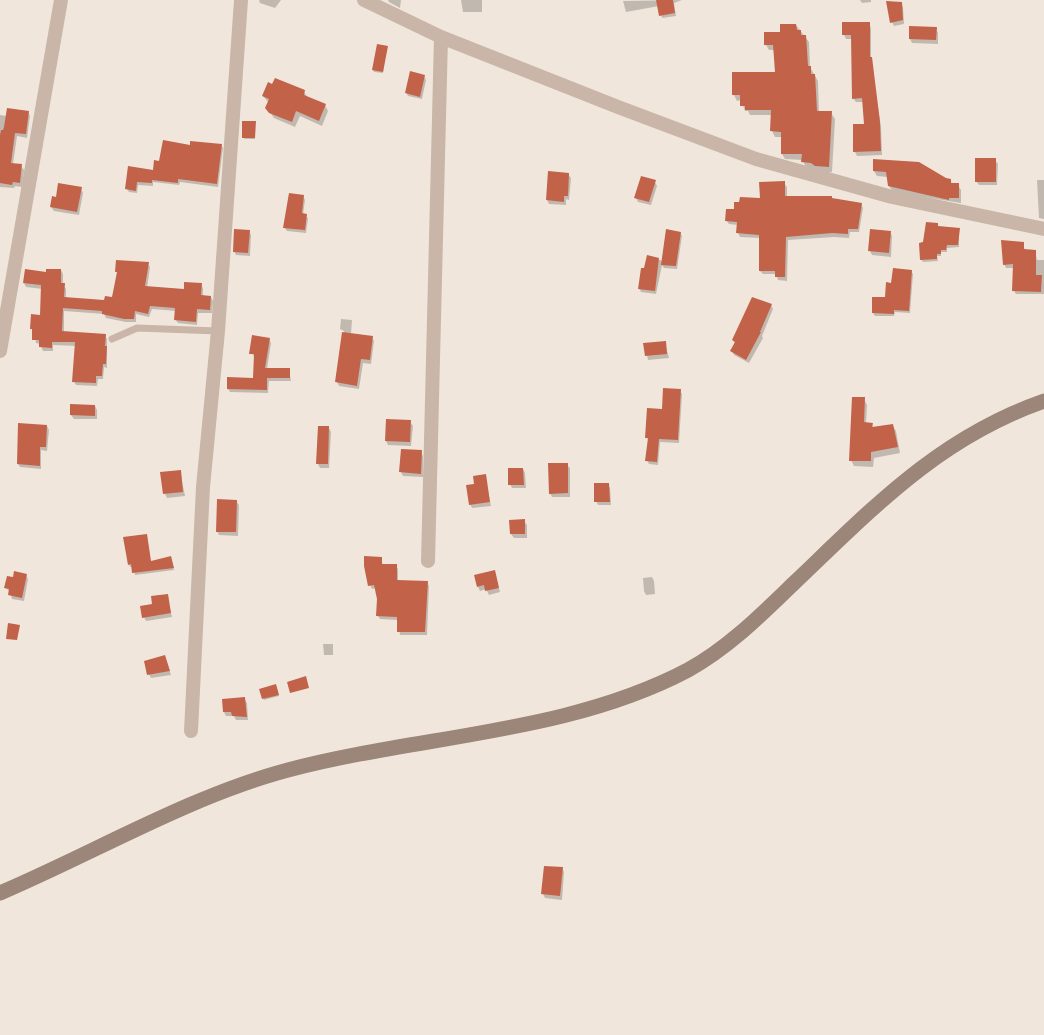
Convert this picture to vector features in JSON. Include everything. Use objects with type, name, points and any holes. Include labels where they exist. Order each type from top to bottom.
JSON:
[{"type":"main road","points":[[0,892],[225,790],[350,754],[568,716],[628,698],[690,669],[744,631],[871,508],[915,471],[977,431],[1023,408],[1044,401]]},
{"type":"street","points":[[0,351],[61,0]]},
{"type":"street","points":[[191,731],[203,487],[218,331],[241,0]]},
{"type":"street","points":[[364,0],[441,37],[756,159],[892,197],[1044,229]]},
{"type":"street","points":[[428,561],[441,37]]},
{"type":"lane","points":[[112,339],[137,328],[218,331]]},
{"type":"building","points":[[656,0],[673,0],[675,13],[659,16]]},
{"type":"building","points":[[886,1],[902,2],[903,20],[890,23]]},
{"type":"building","points":[[842,22],[870,22],[870,57],[872,57],[880,122],[881,151],[853,152],[853,124],[864,124],[862,98],[852,99],[851,35],[842,35]]},
{"type":"building","points":[[780,24],[796,24],[797,30],[801,30],[801,35],[806,35],[808,66],[811,66],[811,74],[815,74],[817,111],[832,111],[829,167],[801,162],[802,154],[781,154],[781,132],[770,131],[771,110],[745,110],[745,106],[740,106],[740,95],[732,95],[732,72],[775,72],[773,45],[764,45],[764,32],[780,32]]},
{"type":"building","points":[[909,26],[937,27],[936,40],[909,39]]},
{"type":"building","points":[[377,44],[388,46],[383,72],[372,70]]},
{"type":"building","points":[[410,71],[425,75],[420,97],[405,93]]},
{"type":"building","points":[[275,78],[305,90],[304,95],[326,104],[319,121],[296,111],[292,122],[269,113],[265,108],[269,99],[262,96],[268,82],[272,84]]},
{"type":"building","points":[[7,108],[29,111],[26,134],[15,133],[11,163],[22,164],[20,183],[13,182],[12,185],[0,183],[0,135],[4,127]]},
{"type":"building","points":[[242,121],[256,121],[255,138],[242,138]]},
{"type":"building","points":[[163,140],[190,145],[190,141],[222,144],[217,184],[178,179],[178,183],[152,180],[152,183],[137,182],[136,191],[125,189],[128,166],[153,170],[154,160],[159,161]]},
{"type":"building","points":[[975,158],[996,158],[996,182],[975,182]]},
{"type":"building","points":[[873,159],[919,162],[951,179],[951,183],[959,183],[959,198],[949,198],[949,200],[888,186],[886,172],[873,171]]},
{"type":"building","points":[[548,171],[569,173],[568,196],[564,196],[564,202],[546,200]]},
{"type":"building","points":[[641,176],[656,180],[649,202],[634,198]]},
{"type":"building","points":[[785,181],[785,196],[832,196],[832,198],[862,203],[858,229],[848,229],[848,234],[786,237],[785,277],[775,277],[775,271],[759,271],[759,235],[736,233],[737,222],[725,221],[726,209],[734,209],[734,202],[739,202],[740,197],[760,198],[759,182]]},
{"type":"building","points":[[58,183],[82,187],[77,212],[50,207],[52,196],[56,197]]},
{"type":"building","points":[[289,193],[304,195],[302,213],[307,214],[305,230],[283,228]]},
{"type":"building","points":[[926,222],[938,223],[938,226],[960,228],[958,245],[947,245],[946,250],[941,250],[941,254],[937,254],[937,259],[920,260],[919,243],[923,242]]},
{"type":"building","points":[[234,229],[250,230],[248,253],[233,252]]},
{"type":"building","points":[[666,229],[681,232],[676,266],[661,265]]},
{"type":"building","points":[[870,229],[891,231],[889,253],[868,251]]},
{"type":"building","points":[[1001,240],[1024,242],[1024,249],[1036,250],[1036,275],[1042,275],[1041,292],[1012,291],[1013,264],[1003,265]]},
{"type":"building","points":[[647,255],[659,258],[655,291],[638,289],[641,268],[644,268]]},
{"type":"building","points":[[116,260],[149,262],[145,286],[184,289],[184,282],[202,283],[201,295],[211,296],[210,310],[197,309],[196,322],[174,320],[175,308],[150,306],[148,314],[135,311],[134,319],[124,319],[102,314],[102,311],[63,308],[62,331],[106,334],[106,364],[103,364],[102,376],[96,376],[96,383],[72,382],[75,342],[52,342],[52,348],[39,347],[39,340],[32,340],[31,314],[40,315],[41,285],[23,283],[25,269],[46,272],[46,269],[61,269],[61,283],[65,283],[64,297],[104,300],[105,296],[112,297],[117,272],[115,272]]},
{"type":"building","points":[[893,268],[912,270],[909,311],[894,310],[894,314],[872,313],[872,297],[885,297],[886,282],[891,283]]},
{"type":"building","points":[[752,297],[772,304],[761,332],[746,360],[730,351],[735,342],[732,340]]},
{"type":"building","points":[[342,332],[373,336],[370,360],[361,359],[357,386],[335,382]]},
{"type":"building","points":[[252,335],[270,338],[265,368],[290,368],[290,378],[267,378],[267,390],[227,389],[227,377],[253,378],[254,354],[249,354]]},
{"type":"building","points":[[666,341],[667,354],[645,356],[643,343]]},
{"type":"building","points":[[663,388],[681,389],[678,440],[659,439],[657,462],[645,461],[648,438],[645,438],[647,408],[662,409]]},
{"type":"building","points":[[852,397],[865,397],[864,422],[873,423],[872,427],[893,424],[898,447],[871,452],[871,461],[849,461]]},
{"type":"building","points":[[70,404],[95,405],[95,416],[70,415]]},
{"type":"building","points":[[386,419],[411,420],[410,442],[385,441]]},
{"type":"building","points":[[18,423],[47,425],[46,447],[40,447],[40,466],[17,464]]},
{"type":"building","points":[[318,426],[329,426],[328,464],[316,464]]},
{"type":"building","points":[[401,449],[422,450],[421,474],[399,472]]},
{"type":"building","points":[[548,463],[568,463],[568,493],[549,494]]},
{"type":"building","points":[[508,468],[523,468],[524,485],[508,485]]},
{"type":"building","points":[[181,470],[183,492],[163,494],[160,472]]},
{"type":"building","points":[[486,474],[490,502],[469,505],[466,485],[474,484],[473,476]]},
{"type":"building","points":[[594,483],[609,483],[610,502],[594,502]]},
{"type":"building","points":[[217,499],[237,500],[236,532],[216,532]]},
{"type":"building","points":[[525,519],[525,534],[510,534],[509,520]]},
{"type":"building","points":[[147,534],[151,561],[171,556],[174,568],[132,573],[131,564],[128,565],[123,537]]},
{"type":"building","points":[[364,556],[382,557],[382,564],[397,564],[397,580],[428,581],[425,632],[397,632],[397,617],[376,616],[377,599],[374,585],[368,586]]},
{"type":"building","points":[[495,570],[499,588],[485,591],[484,585],[477,587],[474,575]]},
{"type":"building","points":[[14,571],[27,574],[22,598],[8,595],[9,589],[4,588],[7,576],[13,577]]},
{"type":"building","points":[[168,594],[171,613],[142,618],[140,606],[152,604],[151,596]]},
{"type":"building","points":[[8,623],[20,625],[17,640],[6,639]]},
{"type":"building","points":[[165,655],[170,671],[147,675],[144,661]]},
{"type":"building","points":[[306,676],[309,688],[290,693],[287,682]]},
{"type":"building","points":[[276,684],[279,695],[262,699],[259,689]]},
{"type":"building","points":[[245,697],[247,717],[232,716],[231,712],[223,712],[222,699]]},
{"type":"building","points":[[544,866],[563,867],[560,896],[541,894]]}]
